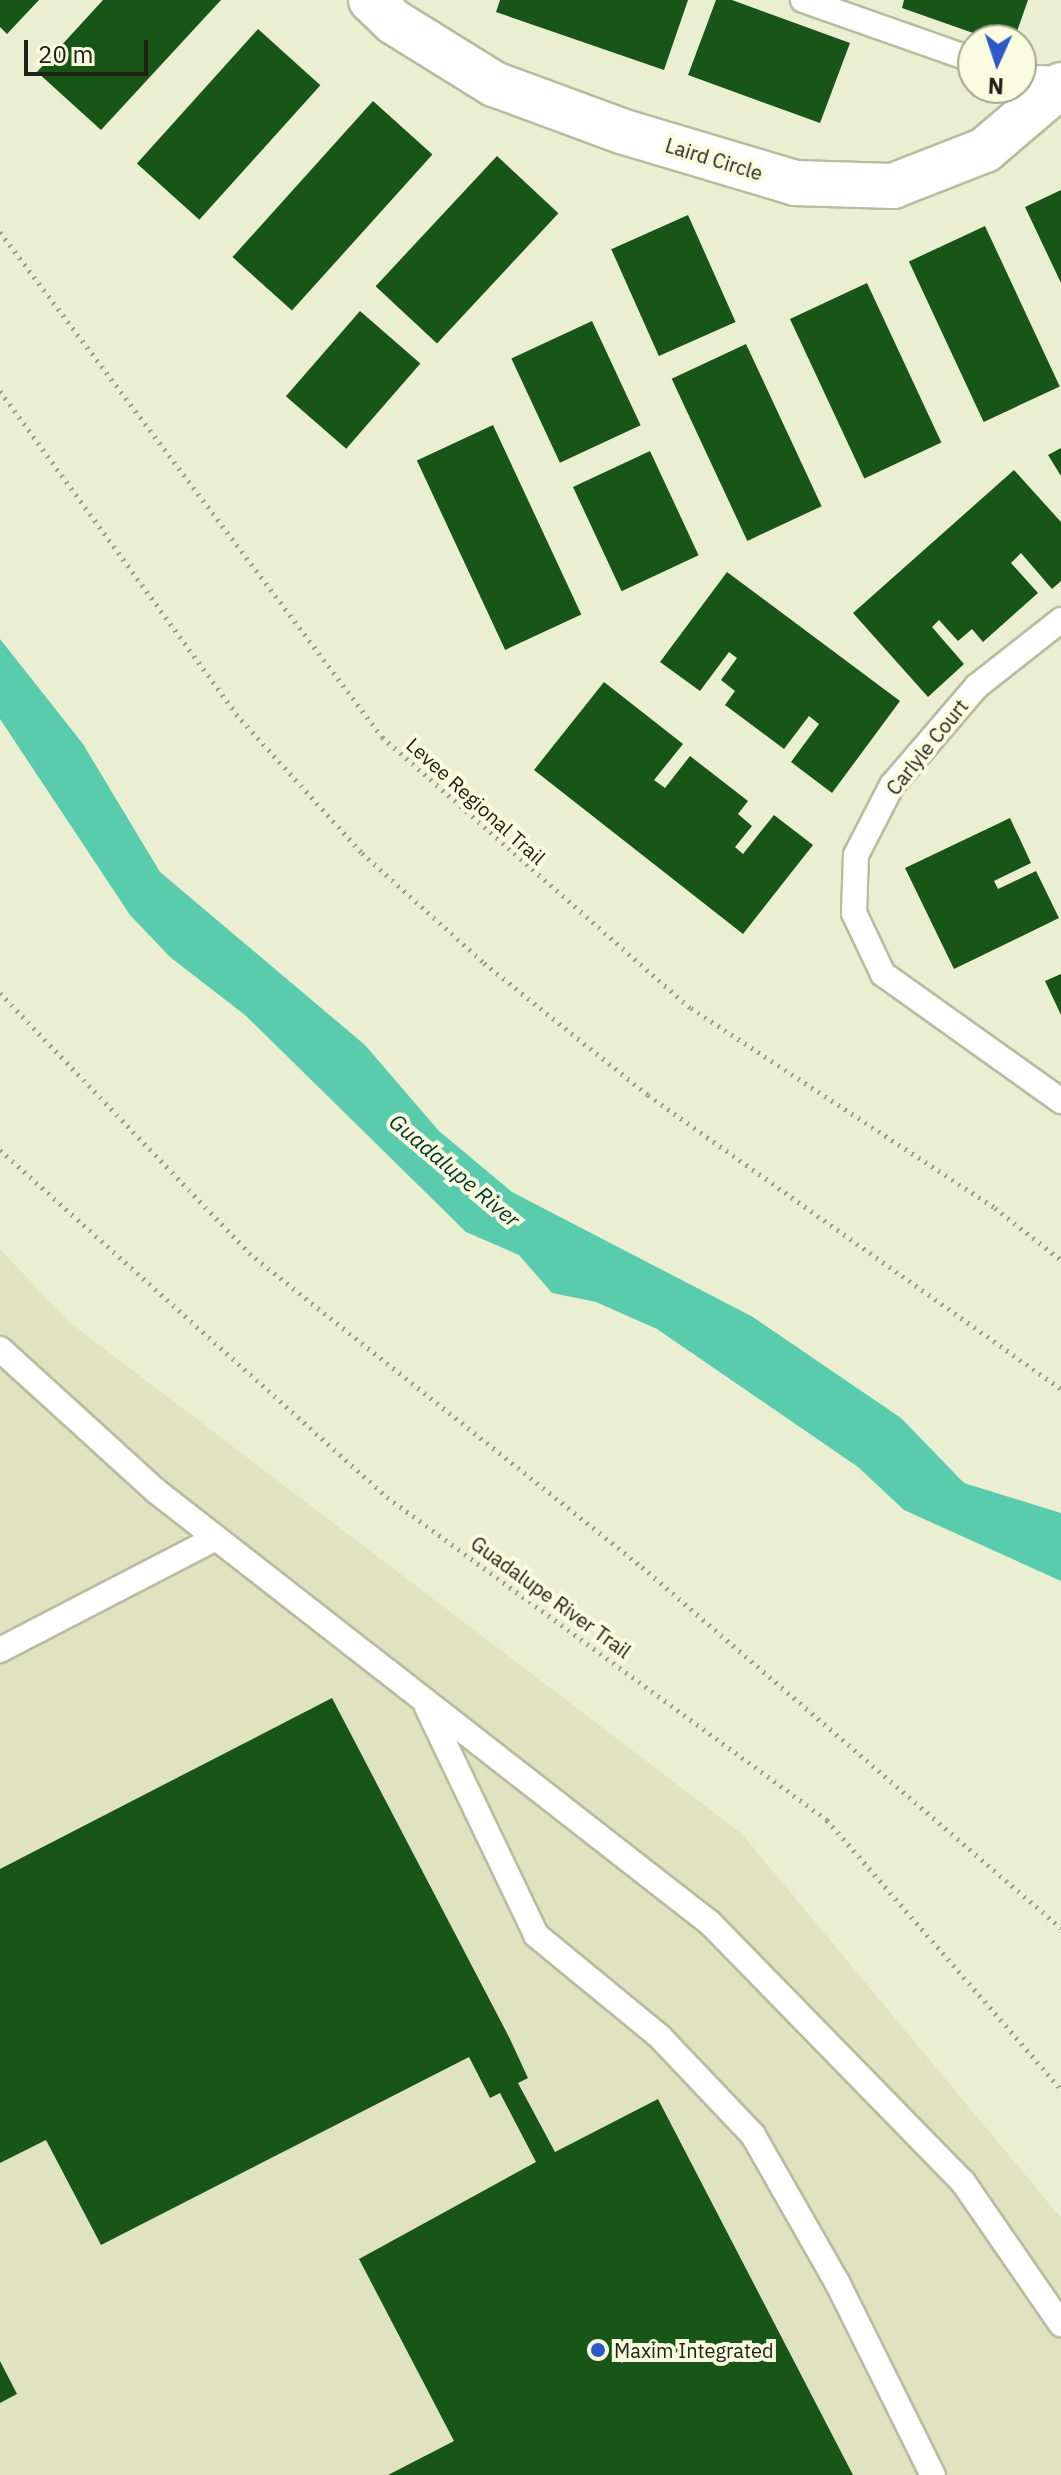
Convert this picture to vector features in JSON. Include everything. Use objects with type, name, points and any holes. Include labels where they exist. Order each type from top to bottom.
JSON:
[{"type":"street","name":"Laird Circle","points":[[371,0],[394,22],[494,84],[621,131],[795,183],[893,186],[985,150],[1061,82]]},
{"type":"lane","points":[[803,0],[957,54]]},
{"type":"lane","points":[[1037,79],[1061,82]]},
{"type":"lane","name":"Carlyle Court","points":[[1061,620],[977,686],[892,785],[856,855],[854,913],[883,974],[1061,1101]]},
{"type":"lane","points":[[0,1349],[156,1491],[710,1923],[963,2182],[1061,2324]]},
{"type":"lane","points":[[0,1650],[216,1538]]},
{"type":"lane","points":[[424,1701],[536,1935],[660,2037],[753,2135],[837,2282],[933,2475]]},
{"type":"path","name":"Levee Regional Trail","points":[[0,232],[382,737],[691,1008],[995,1208],[1061,1260]]},
{"type":"path","points":[[0,391],[236,714],[362,853],[484,963],[648,1095],[1061,1389]]},
{"type":"path","points":[[0,993],[249,1253],[642,1567],[1061,1928]]},
{"type":"path","name":"Guadalupe River Trail","points":[[0,1150],[387,1497],[827,1820],[1061,2089]]},
{"type":"shaded area","points":[[0,1249],[69,1322],[741,1833],[1061,2218],[1061,2475],[0,2475]]},
{"type":"water","name":"Guadalupe River","points":[[0,639],[83,744],[160,872],[365,1045],[439,1131],[512,1192],[753,1317],[901,1418],[964,1483],[1061,1513],[1061,1581],[904,1510],[858,1467],[657,1329],[596,1302],[552,1293],[519,1255],[466,1232],[245,1015],[170,957],[130,915],[0,719]]},
{"type":"building","points":[[0,0],[39,0],[7,34],[0,27]]},
{"type":"building","points":[[103,0],[221,0],[101,130],[37,72]]},
{"type":"building","points":[[500,0],[688,0],[664,70],[496,12]]},
{"type":"building","points":[[716,0],[732,0],[850,43],[820,123],[688,75]]},
{"type":"building","points":[[904,0],[1028,0],[1020,24],[957,24],[957,27],[902,8]]},
{"type":"building","points":[[258,29],[320,85],[199,220],[137,164]]},
{"type":"building","points":[[373,101],[432,155],[292,311],[232,257]]},
{"type":"building","points":[[497,156],[558,213],[437,343],[376,286]]},
{"type":"building","points":[[1061,190],[1061,283],[1025,207]]},
{"type":"building","points":[[688,215],[736,322],[659,356],[611,249]]},
{"type":"building","points":[[985,226],[1060,386],[984,422],[909,261]]},
{"type":"building","points":[[867,283],[941,443],[864,478],[790,319]]},
{"type":"building","points":[[360,311],[420,363],[346,449],[286,396]]},
{"type":"building","points":[[592,321],[641,425],[560,463],[511,359]]},
{"type":"building","points":[[746,344],[822,506],[747,541],[672,379]]},
{"type":"building","points":[[493,425],[581,614],[505,650],[417,460]]},
{"type":"building","points":[[1061,448],[1061,476],[1048,455]]},
{"type":"building","points":[[650,451],[699,555],[622,591],[573,487]]},
{"type":"building","points":[[1014,470],[1061,522],[1061,581],[1052,589],[1021,553],[1011,563],[1038,593],[983,642],[972,629],[958,641],[939,620],[932,627],[964,664],[928,697],[853,613]]},
{"type":"building","points":[[727,572],[900,701],[832,793],[791,762],[819,724],[809,716],[784,749],[725,705],[735,691],[721,680],[737,658],[729,652],[700,691],[660,662]]},
{"type":"building","points":[[604,682],[683,744],[654,780],[665,788],[690,756],[748,801],[738,814],[752,826],[735,847],[743,854],[774,815],[813,845],[743,934],[534,770]]},
{"type":"building","points":[[1010,818],[1031,863],[994,881],[998,889],[1036,871],[1059,918],[954,969],[905,868]]},
{"type":"building","points":[[1061,974],[1061,1015],[1045,981]]},
{"type":"building","points":[[332,1698],[509,2037],[528,2078],[518,2083],[555,2152],[658,2099],[853,2475],[388,2475],[454,2441],[359,2259],[536,2162],[500,2093],[490,2098],[469,2057],[101,2245],[46,2140],[0,2163],[0,1869]]},
{"type":"building","points":[[0,2361],[17,2394],[0,2403]]},
{"type":"place","name":"Maxim Integrated","points":[[598,2350]]}]
